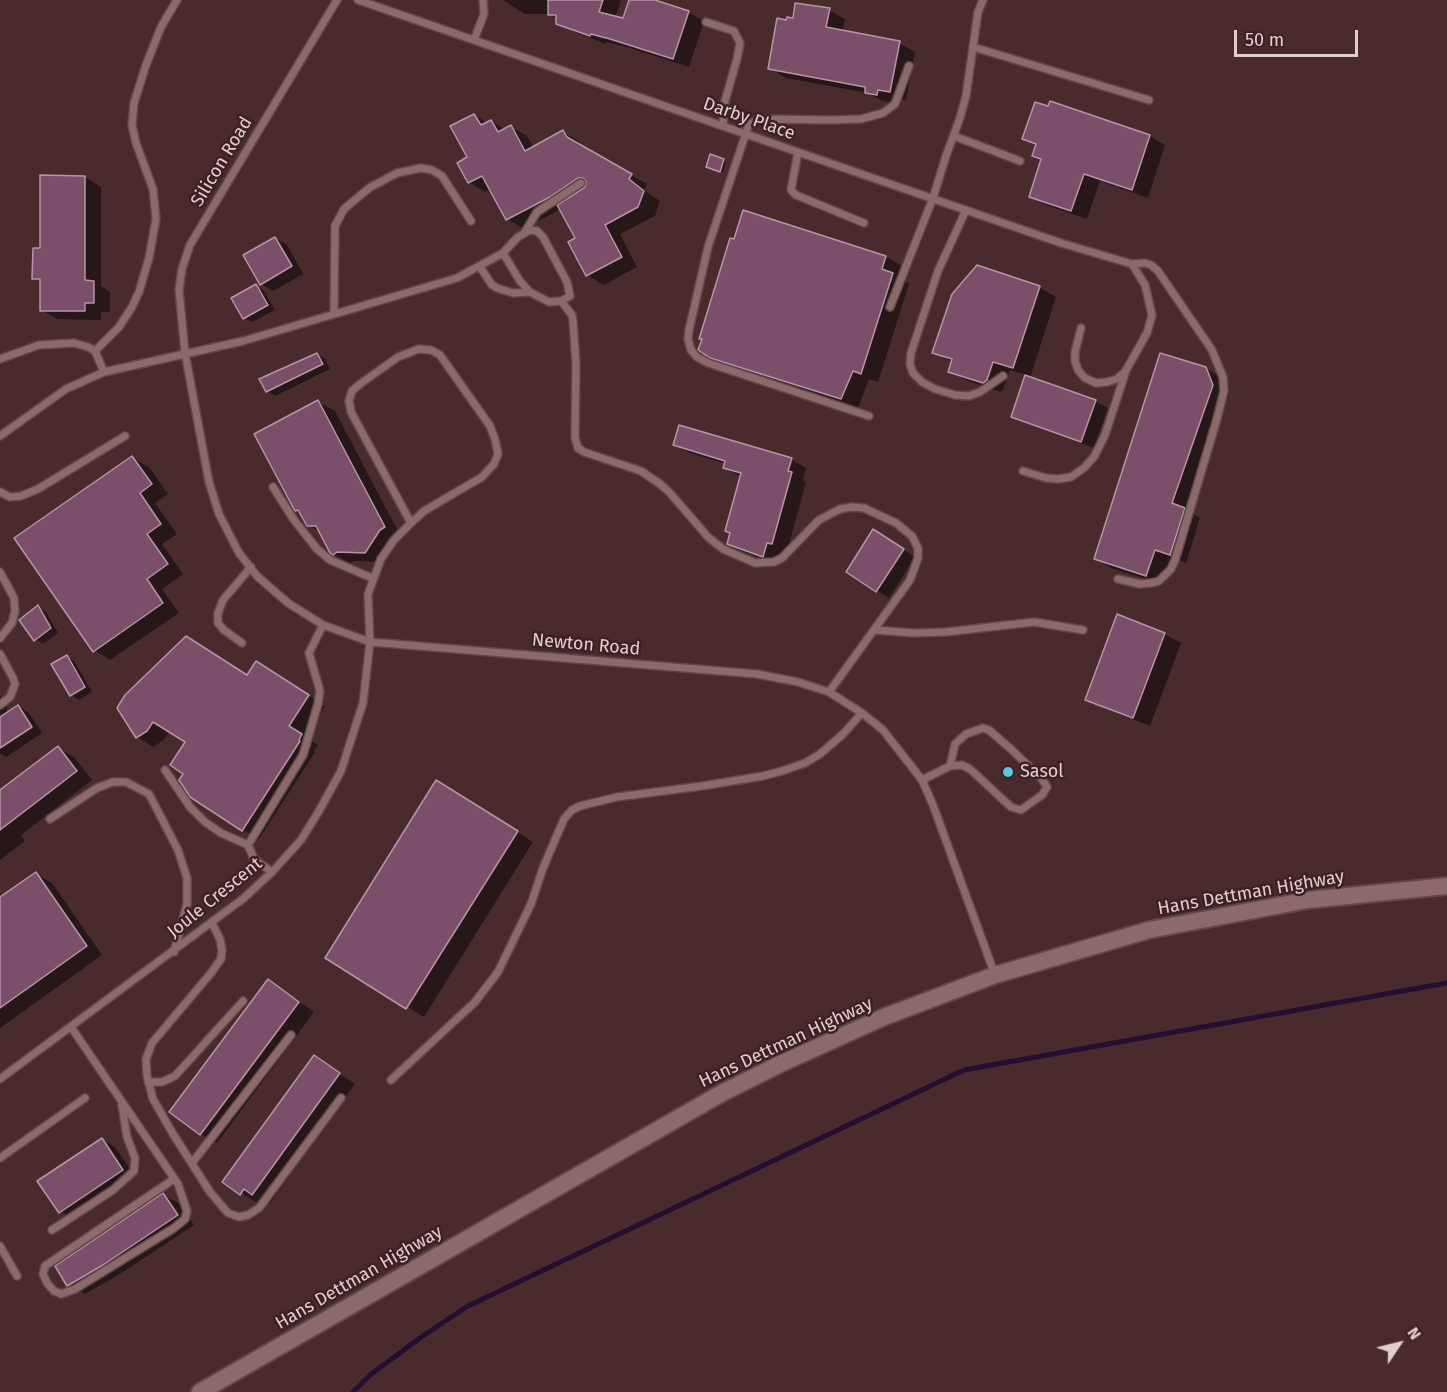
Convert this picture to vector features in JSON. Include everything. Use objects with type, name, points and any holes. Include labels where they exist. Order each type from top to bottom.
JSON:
[{"type":"street","name":"Hans Dettman Highway","points":[[200,1392],[722,1093],[832,1040],[995,975],[1105,942],[1193,921],[1308,900],[1447,886]]},
{"type":"lane","points":[[94,351],[119,327],[132,308],[149,258],[156,219],[153,189],[136,143],[132,125],[134,103],[161,27],[177,0]]},
{"type":"lane","name":"Silicon Road","points":[[185,353],[179,290],[182,269],[190,245],[337,0]]},
{"type":"lane","name":"Darby Place","points":[[358,0],[1061,243],[1132,264],[1146,263],[1158,272],[1212,350],[1222,377],[1224,391],[1171,569],[1159,581],[1151,583],[1140,584],[1118,579]]},
{"type":"lane","points":[[474,40],[484,14],[483,0]]},
{"type":"lane","points":[[890,307],[933,198],[954,136],[966,96],[978,12],[983,0]]},
{"type":"lane","points":[[706,22],[734,31],[740,43],[726,95],[723,126]]},
{"type":"lane","points":[[973,47],[1149,100]]},
{"type":"lane","points":[[869,416],[708,363],[697,357],[691,350],[688,339],[689,330],[708,247],[749,124],[762,119],[861,119],[883,113],[895,104],[909,66]]},
{"type":"lane","points":[[954,136],[1020,161]]},
{"type":"lane","points":[[798,152],[791,190],[796,195],[864,223]]},
{"type":"lane","points":[[334,314],[335,226],[344,209],[369,188],[396,173],[421,168],[432,170],[442,176],[471,221]]},
{"type":"lane","points":[[0,436],[66,389],[104,372],[243,341],[457,278],[502,253],[525,232],[537,212],[581,183]]},
{"type":"lane","points":[[966,210],[935,280],[911,353],[910,364],[913,373],[922,382],[955,395],[969,396],[980,392],[1003,376]]},
{"type":"lane","points":[[502,253],[520,281],[542,300],[561,302],[570,296],[567,282],[543,237],[537,231],[525,232]]},
{"type":"lane","points":[[1023,471],[1046,478],[1071,477],[1094,457],[1105,435],[1125,372],[1147,333],[1152,315],[1145,285],[1132,264]]},
{"type":"lane","points":[[480,267],[492,285],[497,288],[513,293],[530,292]]},
{"type":"lane","points":[[561,302],[572,315],[573,321],[576,364],[575,438],[578,448],[641,471],[660,484],[708,537],[723,549],[755,563],[774,562],[782,558],[819,520],[840,508],[852,507],[864,508],[897,523],[912,537],[918,548],[918,558],[910,580],[829,693]]},
{"type":"lane","points":[[1081,328],[1075,362],[1085,378],[1096,383],[1107,382],[1117,379],[1125,372]]},
{"type":"lane","points":[[0,359],[39,345],[74,343],[94,351],[104,372]]},
{"type":"lane","name":"Joule Crescent","points":[[0,1079],[244,898],[301,840],[340,771],[363,703],[370,642],[368,594],[372,578],[381,559],[394,540],[411,523],[424,512],[482,477],[494,464],[498,454],[487,419],[440,355],[431,350],[419,349],[398,357],[360,384],[352,391],[349,401],[351,412],[411,523]]},
{"type":"lane","name":"Newton Road","points":[[185,353],[209,482],[219,514],[239,553],[250,567],[288,603],[323,626],[370,642],[757,674],[798,682],[829,693],[862,713],[883,730],[922,780],[995,975]]},
{"type":"lane","points":[[0,492],[10,497],[38,489],[126,436]]},
{"type":"lane","points":[[273,487],[294,520],[317,549],[330,561],[372,578]]},
{"type":"lane","points":[[242,643],[224,630],[219,623],[218,614],[223,600],[250,567]]},
{"type":"lane","points":[[0,572],[14,598],[15,611],[12,623],[0,638]]},
{"type":"lane","points":[[876,630],[913,633],[946,632],[1034,622],[1083,630]]},
{"type":"lane","points":[[248,845],[303,755],[320,691],[309,653],[323,626]]},
{"type":"lane","points":[[0,654],[15,684],[10,697],[0,705]]},
{"type":"lane","points":[[391,1080],[476,1002],[498,972],[531,904],[543,868],[564,819],[572,810],[617,797],[764,776],[805,763],[820,754],[842,735],[862,713]]},
{"type":"lane","points":[[922,780],[957,764],[970,769],[1016,809],[1024,808],[1042,795],[1047,787],[1042,779],[1012,750],[989,730],[983,728],[966,734],[955,744],[950,766]]},
{"type":"lane","points":[[165,770],[190,807],[205,822],[221,833],[248,845],[254,859],[272,872]]},
{"type":"lane","points":[[50,819],[97,788],[113,782],[126,782],[149,794],[178,850],[187,878],[187,904],[174,952]]},
{"type":"lane","points":[[212,923],[220,939],[221,959],[152,1042],[146,1059],[148,1082],[153,1099],[210,1192],[228,1213],[239,1217],[248,1215],[259,1208],[341,1098]]},
{"type":"lane","points":[[148,1082],[162,1082],[175,1076],[243,1001]]},
{"type":"lane","points":[[71,1027],[174,1179],[184,1198],[187,1211],[185,1220],[174,1228],[75,1289],[61,1294],[54,1292],[47,1284],[44,1274],[45,1266],[174,1179]]},
{"type":"lane","points":[[192,1163],[291,1035]]},
{"type":"lane","points":[[0,1158],[85,1098]]},
{"type":"lane","points":[[52,1230],[113,1190],[134,1171],[135,1158],[126,1137],[121,1103]]},
{"type":"lane","points":[[0,1246],[17,1276]]},
{"type":"building","points":[[548,0],[603,0],[599,12],[623,18],[629,0],[655,0],[689,11],[673,59],[556,24],[556,15],[548,15]]},
{"type":"building","points":[[795,3],[830,8],[826,27],[900,41],[890,92],[878,90],[877,95],[865,93],[865,87],[768,69],[777,18],[786,20],[787,17],[793,18]]},
{"type":"building","points":[[1050,101],[1150,135],[1132,190],[1084,174],[1071,211],[1029,197],[1041,159],[1032,156],[1036,144],[1022,139],[1035,102],[1048,106]]},
{"type":"building","points":[[474,114],[481,125],[491,120],[498,132],[511,125],[525,151],[563,130],[567,137],[632,174],[629,179],[644,191],[638,207],[605,225],[622,257],[586,276],[568,242],[575,238],[557,205],[585,187],[586,182],[583,178],[578,178],[550,197],[506,220],[482,176],[468,183],[457,163],[467,157],[450,126]]},
{"type":"building","points":[[710,154],[724,159],[720,172],[706,167]]},
{"type":"building","points":[[40,175],[85,176],[85,280],[94,281],[94,303],[85,303],[85,311],[40,311],[40,279],[32,279],[33,248],[40,248]]},
{"type":"building","points":[[743,210],[886,256],[882,269],[893,273],[861,374],[853,371],[841,399],[710,358],[698,350],[702,339],[699,339],[730,238],[734,239]]},
{"type":"building","points":[[275,237],[292,266],[260,285],[243,255]]},
{"type":"building","points":[[977,265],[1040,286],[1013,368],[993,362],[987,380],[983,383],[948,372],[952,359],[932,353],[952,294]]},
{"type":"building","points":[[256,284],[268,305],[243,319],[231,298]]},
{"type":"building","points":[[317,353],[323,364],[266,392],[259,379]]},
{"type":"building","points":[[1160,353],[1206,367],[1213,385],[1172,503],[1185,508],[1170,555],[1155,550],[1146,576],[1094,559]]},
{"type":"building","points":[[1025,375],[1096,400],[1081,442],[1011,417]]},
{"type":"building","points":[[318,400],[385,527],[380,530],[365,553],[337,552],[333,555],[330,553],[316,526],[307,526],[298,510],[295,511],[254,434]]},
{"type":"building","points":[[679,425],[792,458],[788,471],[792,472],[772,544],[767,543],[763,557],[727,544],[730,533],[725,531],[741,473],[723,468],[725,461],[673,445]]},
{"type":"building","points":[[132,456],[152,484],[140,493],[161,524],[147,534],[168,564],[147,579],[163,603],[93,652],[14,538]]},
{"type":"building","points":[[873,529],[904,549],[876,592],[846,572]]},
{"type":"building","points":[[38,605],[51,628],[34,641],[19,620]]},
{"type":"building","points":[[1117,614],[1165,633],[1133,718],[1085,700]]},
{"type":"building","points":[[186,636],[247,675],[256,661],[309,695],[289,726],[302,734],[300,741],[242,831],[190,797],[179,780],[183,774],[170,765],[185,742],[153,722],[147,731],[136,738],[117,708],[125,695]]},
{"type":"building","points":[[67,655],[85,687],[70,696],[51,664]]},
{"type":"building","points":[[18,705],[32,727],[0,748],[0,717]]},
{"type":"building","points":[[58,746],[77,771],[0,830],[0,790]]},
{"type":"building","points":[[436,780],[518,831],[406,1009],[325,958]]},
{"type":"building","points":[[36,872],[87,946],[0,1008],[0,897]]},
{"type":"building","points":[[268,979],[299,1002],[200,1135],[169,1112]]},
{"type":"building","points":[[314,1055],[340,1073],[252,1195],[244,1189],[240,1195],[222,1182]]},
{"type":"building","points":[[102,1138],[123,1170],[59,1213],[37,1181]]},
{"type":"building","points":[[163,1193],[178,1215],[67,1286],[55,1266]]},
{"type":"waterway","points":[[353,1392],[370,1375],[468,1306],[964,1070],[1447,983]]},
{"type":"place","name":"Sasol","points":[[1008,772]]}]
